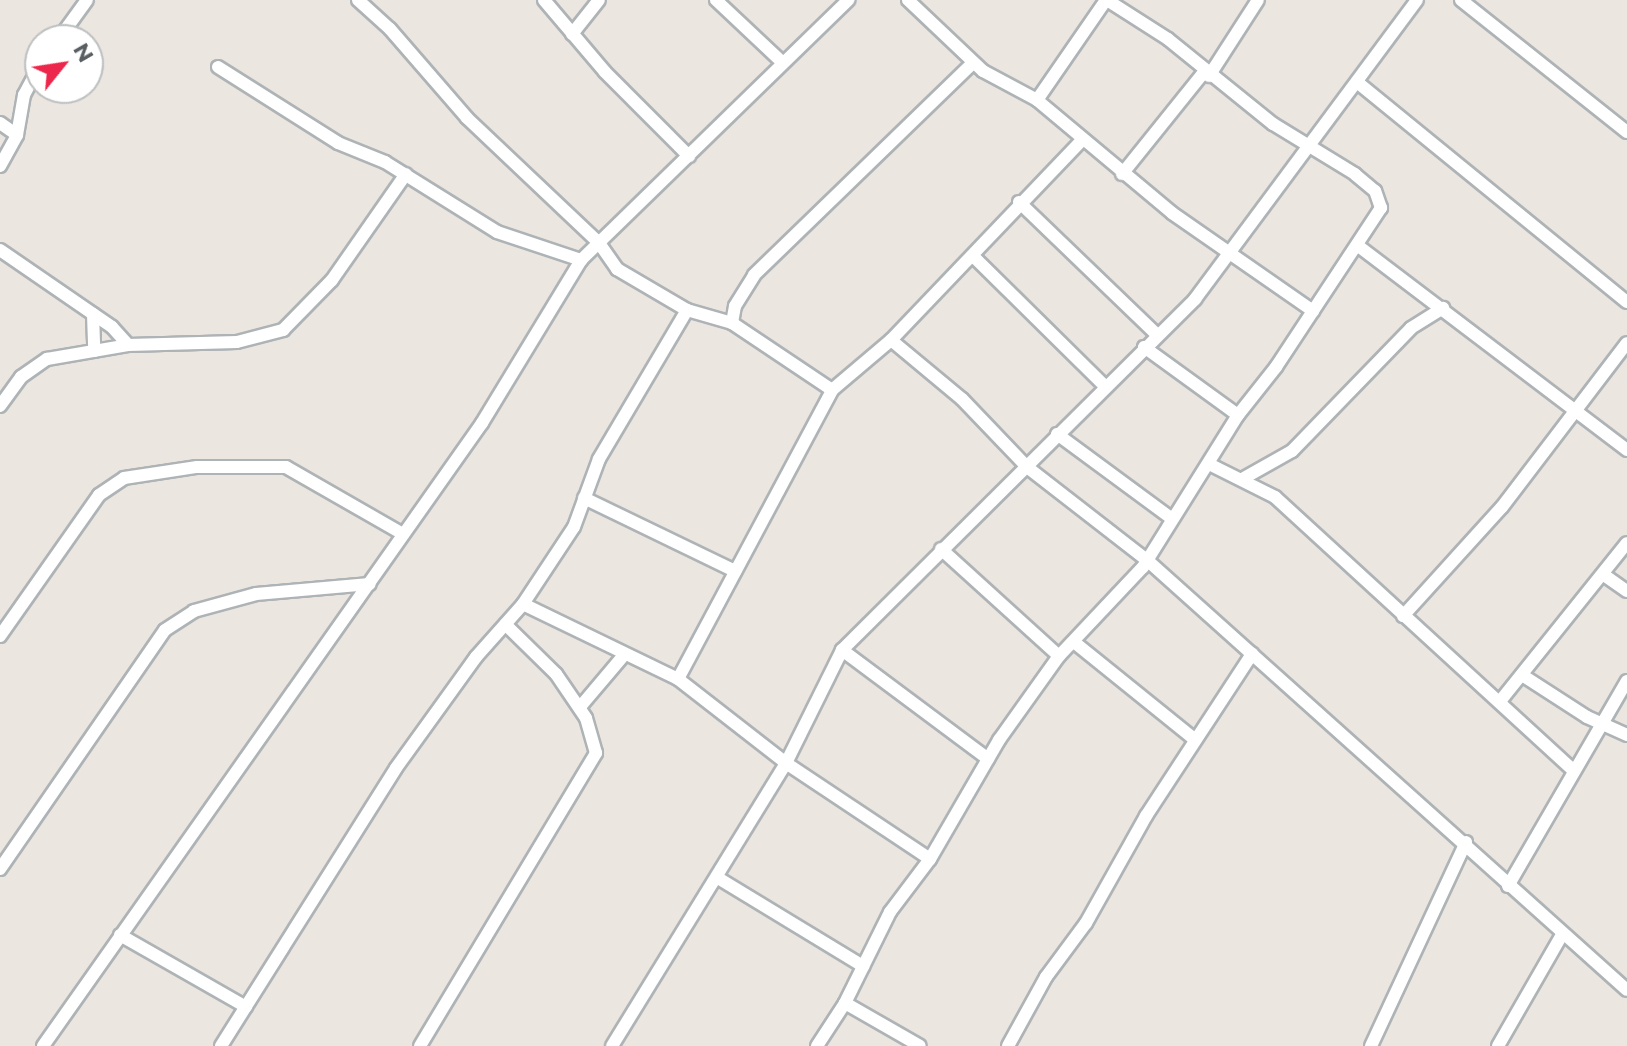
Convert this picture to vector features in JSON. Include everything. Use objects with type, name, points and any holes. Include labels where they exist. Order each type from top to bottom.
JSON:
[{"type":"street","points":[[70,24],[87,0]]},
{"type":"street","points":[[358,0],[390,29],[467,118],[599,243],[617,269],[687,310],[732,323],[832,390]]},
{"type":"street","points":[[544,0],[572,34],[689,156]]},
{"type":"street","points":[[572,34],[599,0]]},
{"type":"street","points":[[716,0],[782,62]]},
{"type":"street","points":[[48,1044],[120,935],[482,423],[581,260],[848,0]]},
{"type":"street","points":[[908,0],[973,63],[1037,100],[1122,174],[1229,254],[1313,311]]},
{"type":"street","points":[[1122,174],[1207,74],[1258,0]]},
{"type":"street","points":[[612,1046],[786,763],[842,650],[1027,467],[1104,385],[1195,299],[1417,0]]},
{"type":"street","points":[[817,1046],[845,1003],[890,912],[930,859],[988,759],[1059,656],[1147,560],[1171,518],[1211,465],[1238,415],[1313,311],[1381,208],[1380,199],[1355,174],[1207,74],[1168,39],[1100,2],[1037,100]]},
{"type":"street","points":[[1467,2],[1627,132]]},
{"type":"street","points":[[732,323],[735,306],[754,275],[973,63]]},
{"type":"street","points":[[218,67],[338,143],[406,174],[497,232],[581,260]]},
{"type":"street","points":[[1357,82],[1627,302]]},
{"type":"street","points":[[0,166],[17,135],[24,95]]},
{"type":"street","points":[[0,123],[17,135]]},
{"type":"street","points":[[678,679],[832,390],[891,340],[973,256],[1019,202],[1082,140]]},
{"type":"street","points":[[0,406],[33,365],[128,345],[237,342],[283,330],[365,238],[406,174]]},
{"type":"street","points":[[1019,202],[1157,335]]},
{"type":"street","points":[[1357,245],[1627,450]]},
{"type":"street","points":[[0,250],[93,314],[128,345]]},
{"type":"street","points":[[973,256],[1104,385]]},
{"type":"street","points":[[1244,478],[1292,451],[1411,328],[1443,308]]},
{"type":"street","points":[[221,1046],[396,768],[523,604],[574,527],[599,459],[687,310]]},
{"type":"street","points":[[93,314],[94,351]]},
{"type":"street","points":[[891,340],[962,399],[1027,467],[1147,560],[1466,842],[1508,886],[1627,990]]},
{"type":"street","points":[[1403,616],[1502,507],[1627,343]]},
{"type":"street","points":[[1144,347],[1238,415]]},
{"type":"street","points":[[1057,434],[1171,518]]},
{"type":"street","points":[[1211,465],[1244,478],[1275,497],[1403,616],[1501,700],[1572,769]]},
{"type":"street","points":[[0,636],[99,495],[124,478],[197,467],[286,467],[403,534]]},
{"type":"street","points":[[584,498],[735,571]]},
{"type":"street","points":[[1501,700],[1627,543]]},
{"type":"street","points":[[941,549],[1059,656]]},
{"type":"street","points":[[1604,575],[1627,591]]},
{"type":"street","points":[[0,869],[165,630],[194,611],[256,594],[370,584]]},
{"type":"street","points":[[523,604],[678,679],[786,763],[930,859]]},
{"type":"street","points":[[420,1046],[592,766],[594,740],[580,707],[556,674],[505,624]]},
{"type":"street","points":[[1074,642],[1194,739]]},
{"type":"street","points":[[842,650],[988,759]]},
{"type":"street","points":[[1008,1046],[1194,739],[1252,654]]},
{"type":"street","points":[[580,707],[624,655]]},
{"type":"street","points":[[1522,675],[1627,735]]},
{"type":"street","points":[[1508,886],[1572,769],[1604,723],[1627,681]]},
{"type":"street","points":[[1371,1046],[1466,842]]},
{"type":"street","points":[[718,878],[863,966]]},
{"type":"street","points":[[1498,1046],[1563,933]]},
{"type":"street","points":[[120,935],[246,1007]]},
{"type":"street","points":[[845,1003],[920,1046]]}]
